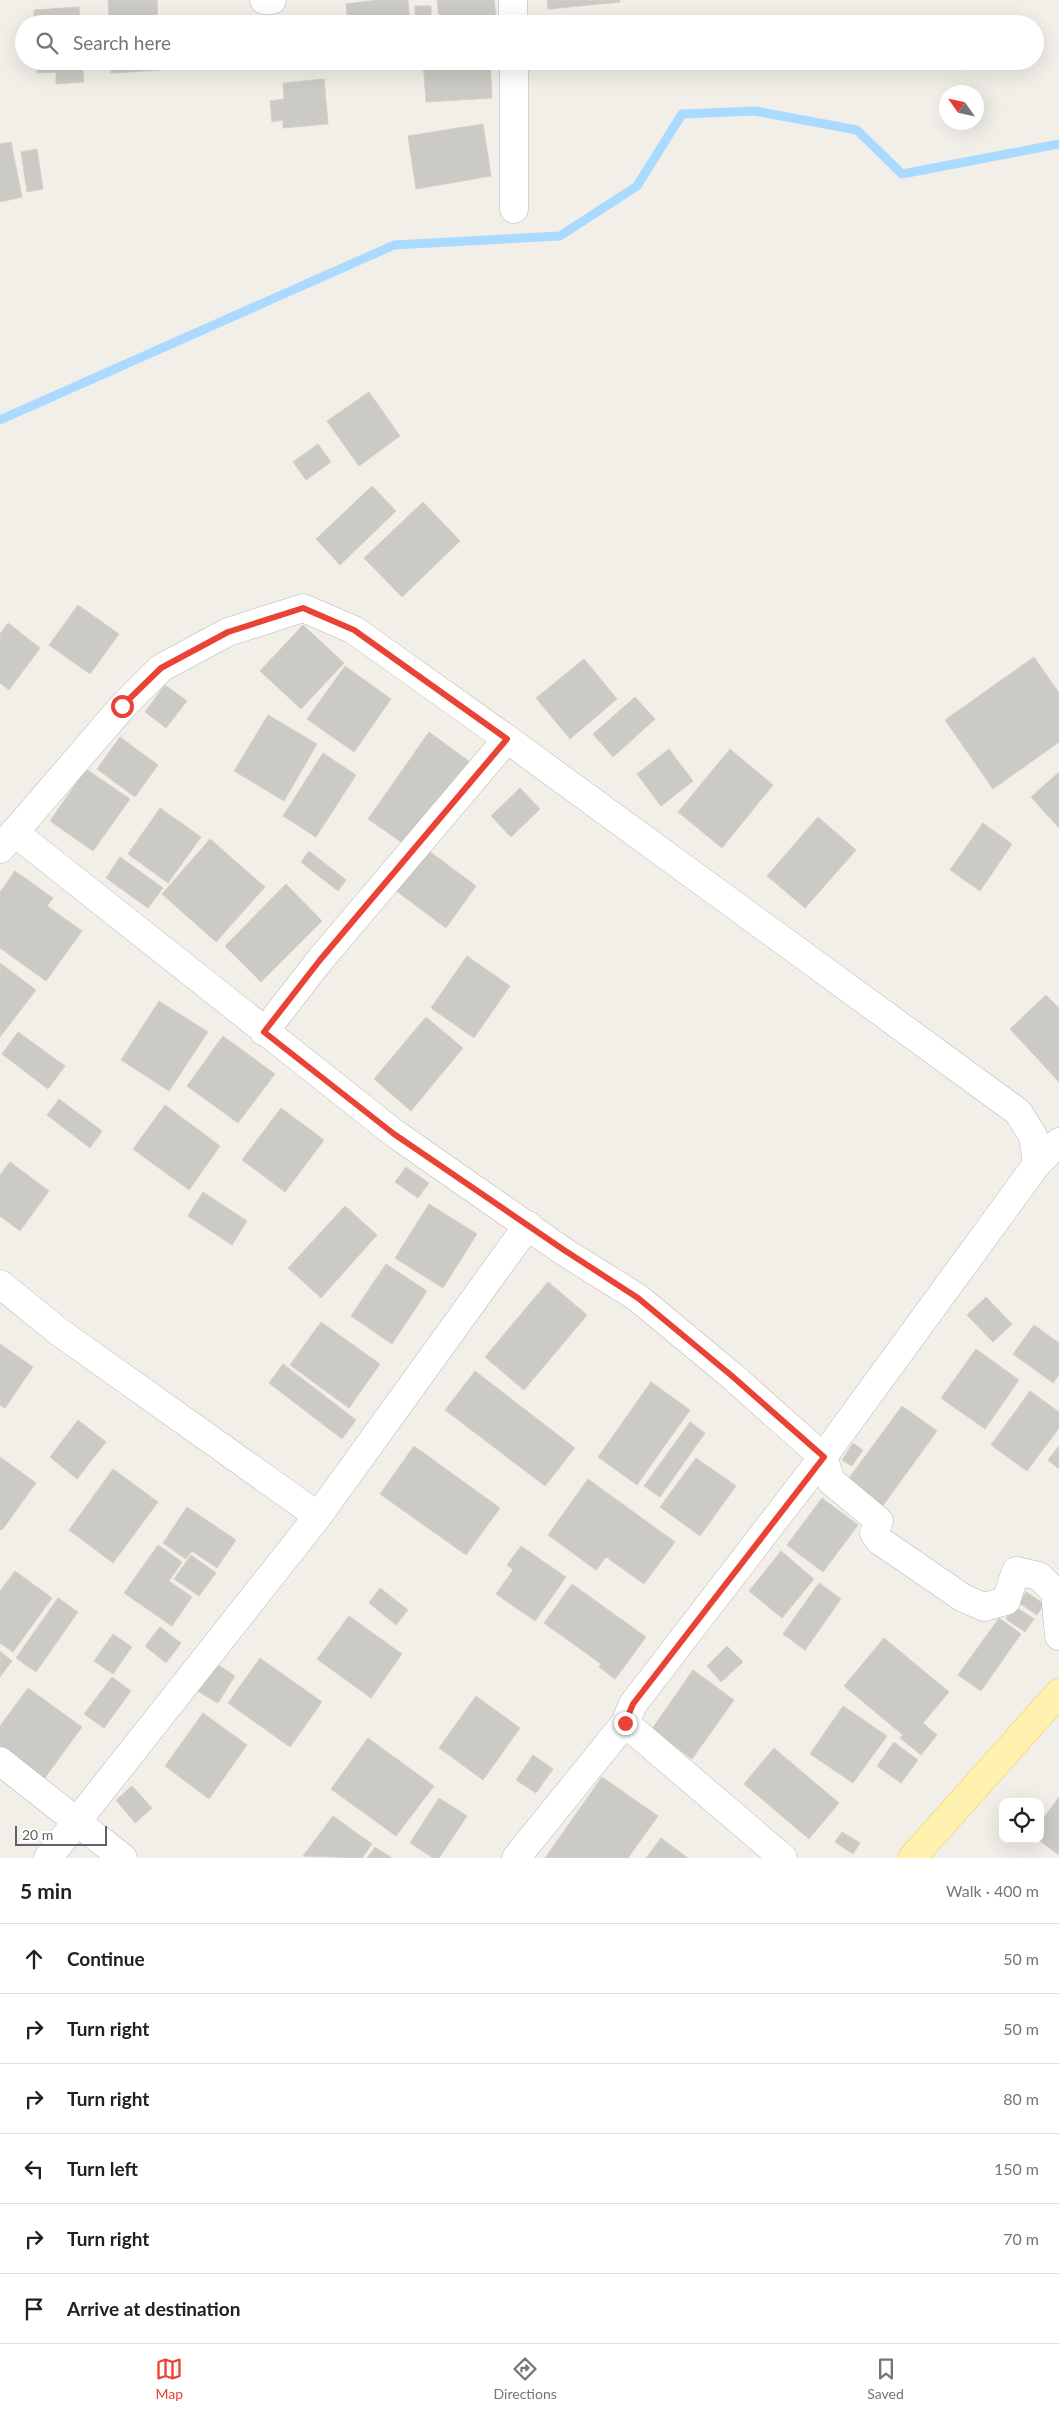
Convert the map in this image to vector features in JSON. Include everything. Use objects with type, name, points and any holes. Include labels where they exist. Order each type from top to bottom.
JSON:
[{"type":"main road","points":[[912,1858],[1059,1693]]},
{"type":"street","points":[[264,0],[272,0]]},
{"type":"street","points":[[513,0],[513,15]]},
{"type":"street","points":[[514,70],[514,208]]},
{"type":"street","points":[[1037,1164],[1033,1136],[1018,1112],[507,739],[354,630],[303,608],[228,632],[161,668],[122,706],[7,841],[264,1032],[394,1134],[638,1298],[732,1376],[824,1457],[831,1481],[878,1521],[874,1533],[880,1541],[963,1598],[984,1607],[1006,1602],[1016,1570],[1039,1576],[1055,1592],[1059,1636]]},
{"type":"street","points":[[264,1032],[320,960],[507,739]]},
{"type":"street","points":[[516,1858],[625,1723],[633,1704],[824,1457],[1037,1164],[1059,1142]]},
{"type":"street","points":[[48,1858],[318,1516],[528,1225]]},
{"type":"street","points":[[0,1284],[58,1331],[318,1516]]},
{"type":"street","points":[[625,1723],[783,1858]]},
{"type":"street","points":[[0,1761],[123,1858]]},
{"type":"building","points":[[108,0],[157,0],[158,15],[109,15]]},
{"type":"building","points":[[378,0],[408,0],[409,15],[347,15],[346,4]]},
{"type":"building","points":[[437,0],[494,0],[496,15],[439,15]]},
{"type":"building","points":[[547,0],[620,0],[620,2],[548,9]]},
{"type":"building","points":[[415,6],[431,6],[431,15],[415,15]]},
{"type":"building","points":[[79,7],[79,15],[34,15],[34,10]]},
{"type":"building","points":[[37,70],[83,70],[84,82],[56,84],[56,72],[37,73]]},
{"type":"building","points":[[111,70],[160,70],[111,73]]},
{"type":"building","points":[[424,70],[490,70],[492,98],[426,102]]},
{"type":"building","points":[[324,79],[328,124],[283,128],[283,120],[272,122],[270,101],[284,99],[283,83]]},
{"type":"building","points":[[483,124],[491,176],[416,189],[408,136]]},
{"type":"building","points":[[11,142],[22,197],[0,202],[0,144]]},
{"type":"building","points":[[37,149],[43,189],[27,192],[21,152]]},
{"type":"building","points":[[369,392],[400,436],[359,466],[327,421]]},
{"type":"building","points":[[318,444],[331,462],[306,480],[293,462]]},
{"type":"building","points":[[372,486],[396,511],[340,565],[316,539]]},
{"type":"building","points":[[423,502],[460,541],[402,597],[364,558]]},
{"type":"building","points":[[78,605],[119,634],[90,674],[49,645]]},
{"type":"building","points":[[8,623],[40,648],[9,690],[0,683],[0,634]]},
{"type":"building","points":[[303,625],[344,663],[301,709],[260,671]]},
{"type":"building","points":[[1034,657],[1059,693],[1059,742],[993,789],[945,720]]},
{"type":"building","points":[[584,659],[617,699],[570,739],[536,698]]},
{"type":"building","points":[[345,666],[391,699],[354,752],[307,719]]},
{"type":"building","points":[[165,685],[187,701],[166,728],[145,712]]},
{"type":"building","points":[[635,697],[655,719],[613,757],[593,734]]},
{"type":"building","points":[[268,715],[317,744],[284,801],[234,771]]},
{"type":"building","points":[[429,732],[470,762],[410,848],[368,819]]},
{"type":"building","points":[[120,737],[158,765],[135,797],[97,769]]},
{"type":"building","points":[[669,749],[693,781],[661,806],[637,774]]},
{"type":"building","points":[[730,749],[773,785],[722,848],[678,812]]},
{"type":"building","points":[[323,753],[356,775],[316,837],[283,816]]},
{"type":"building","points":[[86,769],[130,799],[93,851],[50,821]]},
{"type":"building","points":[[1059,772],[1059,828],[1031,797]]},
{"type":"building","points":[[520,788],[540,809],[511,837],[491,816]]},
{"type":"building","points":[[160,808],[201,837],[168,883],[128,854]]},
{"type":"building","points":[[818,817],[856,850],[805,908],[767,876]]},
{"type":"building","points":[[983,823],[1012,844],[980,891],[950,870]]},
{"type":"building","points":[[210,839],[265,887],[216,942],[162,894]]},
{"type":"building","points":[[421,845],[476,886],[446,928],[391,887]]},
{"type":"building","points":[[309,851],[346,880],[338,891],[301,862]]},
{"type":"building","points":[[120,857],[163,888],[148,908],[106,878]]},
{"type":"building","points":[[15,871],[53,898],[47,906],[82,931],[46,981],[0,948],[0,892]]},
{"type":"building","points":[[286,884],[322,921],[261,982],[225,946]]},
{"type":"building","points":[[467,956],[510,986],[474,1038],[431,1008]]},
{"type":"building","points":[[0,963],[36,990],[0,1037]]},
{"type":"building","points":[[1046,995],[1059,1008],[1059,1082],[1010,1029]]},
{"type":"building","points":[[159,1001],[208,1032],[169,1091],[121,1060]]},
{"type":"building","points":[[426,1017],[463,1048],[411,1111],[374,1079]]},
{"type":"building","points":[[18,1032],[65,1066],[48,1089],[2,1054]]},
{"type":"building","points":[[223,1036],[275,1074],[238,1123],[187,1086]]},
{"type":"building","points":[[59,1099],[102,1131],[90,1148],[47,1115]]},
{"type":"building","points":[[165,1105],[220,1146],[189,1190],[133,1149]]},
{"type":"building","points":[[281,1108],[324,1140],[285,1192],[242,1160]]},
{"type":"building","points":[[10,1162],[49,1191],[20,1231],[0,1216],[0,1175]]},
{"type":"building","points":[[406,1167],[429,1183],[418,1198],[395,1182]]},
{"type":"building","points":[[203,1192],[247,1221],[232,1245],[188,1216]]},
{"type":"building","points":[[429,1204],[477,1234],[443,1288],[395,1258]]},
{"type":"building","points":[[345,1206],[377,1235],[321,1298],[288,1268]]},
{"type":"building","points":[[386,1264],[427,1291],[392,1344],[351,1316]]},
{"type":"building","points":[[548,1282],[587,1315],[524,1390],[485,1357]]},
{"type":"building","points":[[986,1297],[1012,1324],[993,1342],[967,1315]]},
{"type":"building","points":[[321,1322],[380,1364],[349,1408],[290,1365]]},
{"type":"building","points":[[1034,1325],[1059,1343],[1059,1375],[1053,1383],[1013,1354]]},
{"type":"building","points":[[0,1344],[33,1367],[5,1408],[0,1405]]},
{"type":"building","points":[[976,1349],[1019,1380],[985,1429],[941,1398]]},
{"type":"building","points":[[283,1364],[356,1420],[342,1439],[269,1383]]},
{"type":"building","points":[[475,1371],[575,1448],[545,1486],[445,1410]]},
{"type":"building","points":[[651,1382],[690,1410],[637,1485],[598,1457]]},
{"type":"building","points":[[1030,1391],[1059,1412],[1059,1428],[1027,1471],[991,1445]]},
{"type":"building","points":[[902,1406],[937,1431],[879,1511],[844,1485]]},
{"type":"building","points":[[78,1420],[106,1442],[77,1479],[50,1457]]},
{"type":"building","points":[[690,1422],[705,1433],[660,1497],[644,1486]]},
{"type":"building","points":[[853,1443],[863,1450],[852,1466],[842,1460]]},
{"type":"building","points":[[414,1446],[500,1508],[466,1555],[380,1494]]},
{"type":"building","points":[[1059,1446],[1059,1469],[1048,1460]]},
{"type":"building","points":[[0,1457],[36,1483],[2,1530],[0,1529]]},
{"type":"building","points":[[696,1458],[736,1486],[700,1536],[660,1507]]},
{"type":"building","points":[[113,1469],[158,1502],[113,1563],[69,1530]]},
{"type":"building","points":[[588,1479],[675,1542],[644,1584],[606,1557],[596,1570],[548,1535]]},
{"type":"building","points":[[822,1498],[858,1525],[823,1572],[787,1545]]},
{"type":"building","points":[[187,1507],[236,1540],[217,1568],[192,1551],[186,1559],[163,1543]]},
{"type":"building","points":[[158,1545],[182,1562],[169,1581],[192,1597],[172,1626],[124,1593]]},
{"type":"building","points":[[521,1546],[566,1577],[535,1621],[496,1594],[513,1570],[507,1565]]},
{"type":"building","points":[[781,1551],[814,1579],[782,1618],[749,1591]]},
{"type":"building","points":[[191,1555],[216,1573],[199,1596],[174,1579]]},
{"type":"building","points":[[15,1571],[52,1598],[13,1652],[0,1643],[0,1591]]},
{"type":"building","points":[[819,1583],[841,1599],[805,1650],[783,1634]]},
{"type":"building","points":[[572,1584],[646,1637],[615,1679],[599,1667],[601,1664],[544,1623]]},
{"type":"building","points":[[380,1588],[408,1610],[396,1625],[369,1603]]},
{"type":"building","points":[[1026,1592],[1044,1604],[1037,1615],[1019,1603]]},
{"type":"building","points":[[58,1598],[78,1612],[36,1672],[16,1658]]},
{"type":"building","points":[[1014,1606],[1034,1619],[1025,1632],[1006,1619]]},
{"type":"building","points":[[349,1616],[402,1654],[371,1698],[317,1659]]},
{"type":"building","points":[[999,1618],[1021,1634],[981,1691],[958,1675]]},
{"type":"building","points":[[160,1627],[181,1643],[166,1663],[145,1646]]},
{"type":"building","points":[[113,1634],[132,1647],[113,1674],[94,1661]]},
{"type":"building","points":[[884,1638],[949,1692],[923,1723],[937,1735],[921,1755],[900,1738],[903,1735],[844,1686]]},
{"type":"building","points":[[727,1646],[743,1662],[721,1682],[707,1666]]},
{"type":"building","points":[[0,1651],[12,1661],[0,1677]]},
{"type":"building","points":[[260,1658],[322,1702],[290,1747],[228,1703]]},
{"type":"building","points":[[212,1661],[235,1676],[218,1703],[194,1689]]},
{"type":"building","points":[[693,1670],[734,1700],[692,1759],[652,1729]]},
{"type":"building","points":[[112,1677],[131,1691],[104,1728],[84,1714]]},
{"type":"building","points":[[28,1688],[82,1727],[44,1779],[0,1747],[0,1726]]},
{"type":"building","points":[[476,1696],[520,1728],[483,1780],[439,1748]]},
{"type":"building","points":[[843,1706],[887,1736],[853,1783],[810,1754]]},
{"type":"building","points":[[203,1713],[247,1745],[209,1799],[165,1766]]},
{"type":"building","points":[[368,1738],[434,1786],[396,1836],[331,1789]]},
{"type":"building","points":[[894,1742],[918,1760],[901,1783],[877,1766]]},
{"type":"building","points":[[774,1748],[839,1803],[809,1839],[744,1784]]},
{"type":"building","points":[[533,1755],[553,1769],[536,1793],[516,1780]]},
{"type":"building","points":[[602,1777],[658,1816],[628,1858],[545,1858]]},
{"type":"building","points":[[132,1786],[152,1808],[135,1823],[116,1800]]},
{"type":"building","points":[[1059,1797],[1059,1855],[1042,1843],[1044,1818]]},
{"type":"building","points":[[439,1798],[467,1816],[439,1858],[433,1858],[410,1843]]},
{"type":"building","points":[[333,1816],[372,1844],[362,1858],[303,1856]]},
{"type":"building","points":[[842,1832],[860,1843],[853,1854],[835,1842]]},
{"type":"building","points":[[661,1838],[688,1858],[646,1858]]},
{"type":"building","points":[[375,1847],[392,1858],[367,1858]]},
{"type":"waterway","points":[[0,420],[394,245],[560,236],[637,186],[682,114],[755,111],[857,130],[902,174],[1059,144]]},
{"type":"route","points":[[122,706],[161,668],[228,632],[303,608],[332,618],[354,630],[507,739],[320,960],[264,1032],[394,1134],[638,1298],[778,1415],[824,1457],[633,1704],[625,1723]]}]
